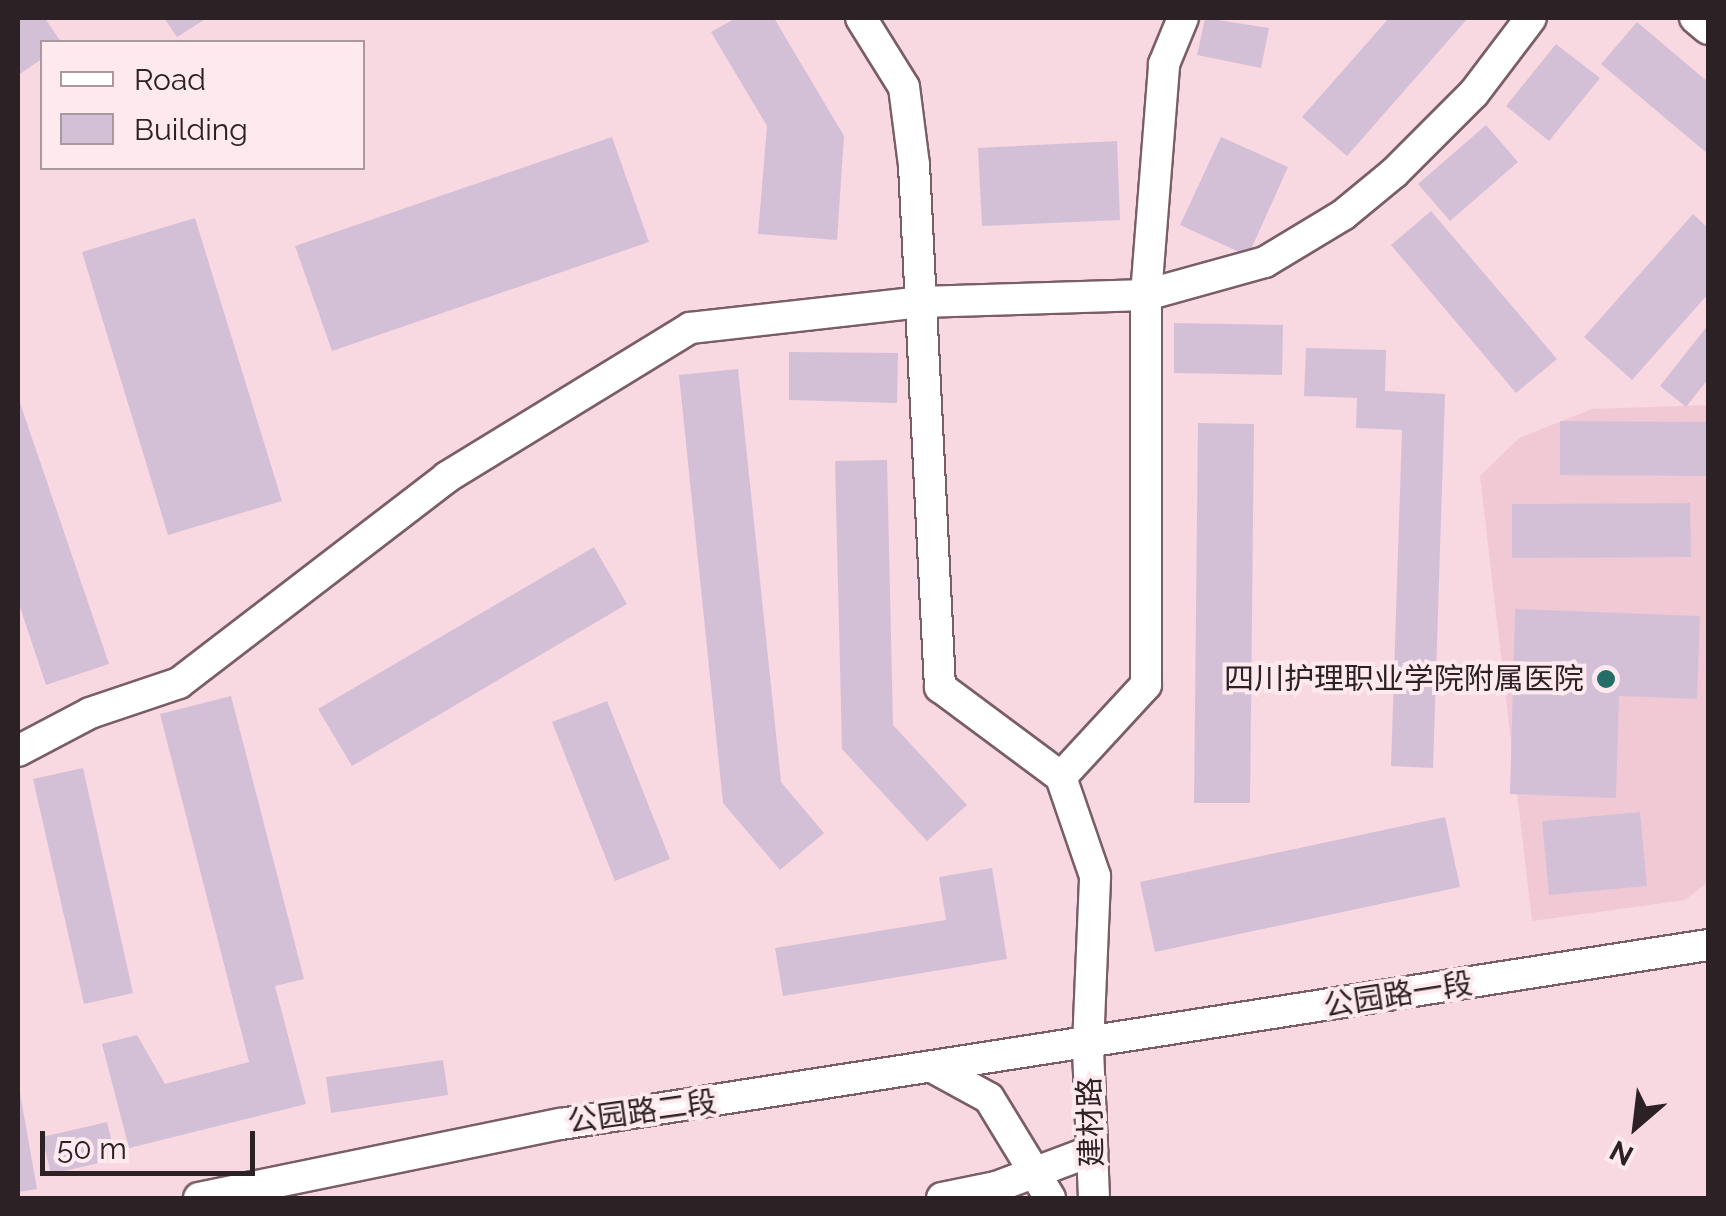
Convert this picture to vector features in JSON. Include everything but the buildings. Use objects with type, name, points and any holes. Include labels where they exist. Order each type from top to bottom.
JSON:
[{"type":"street","points":[[861,18],[904,87],[921,302],[940,687],[1061,777],[1146,684],[1146,295],[1164,64],[1183,18]]},
{"type":"street","points":[[18,751],[90,713],[178,683],[447,478],[690,328],[921,302],[1146,295],[1265,262],[1343,215],[1474,92],[1531,18]]},
{"type":"street","points":[[1695,18],[1708,29]]},
{"type":"street","name":"建材路","points":[[1061,777],[1095,876],[1088,1046],[1094,1198]]},
{"type":"street","name":"公园路一段","points":[[1088,1046],[1708,944]]},
{"type":"street","name":"公园路二段","points":[[199,1198],[561,1124],[1088,1046]]},
{"type":"street","points":[[936,1069],[989,1098],[1041,1186]]},
{"type":"street","points":[[942,1198],[1041,1186],[1092,1151]]},
{"type":"shaded area","name":"四川护理职业学院附属医院","points":[[1708,405],[1708,882],[1685,900],[1532,921],[1480,476],[1519,438],[1592,409]]},
{"type":"place","name":"四川护理职业学院附属医院","points":[[1606,679]]}]
